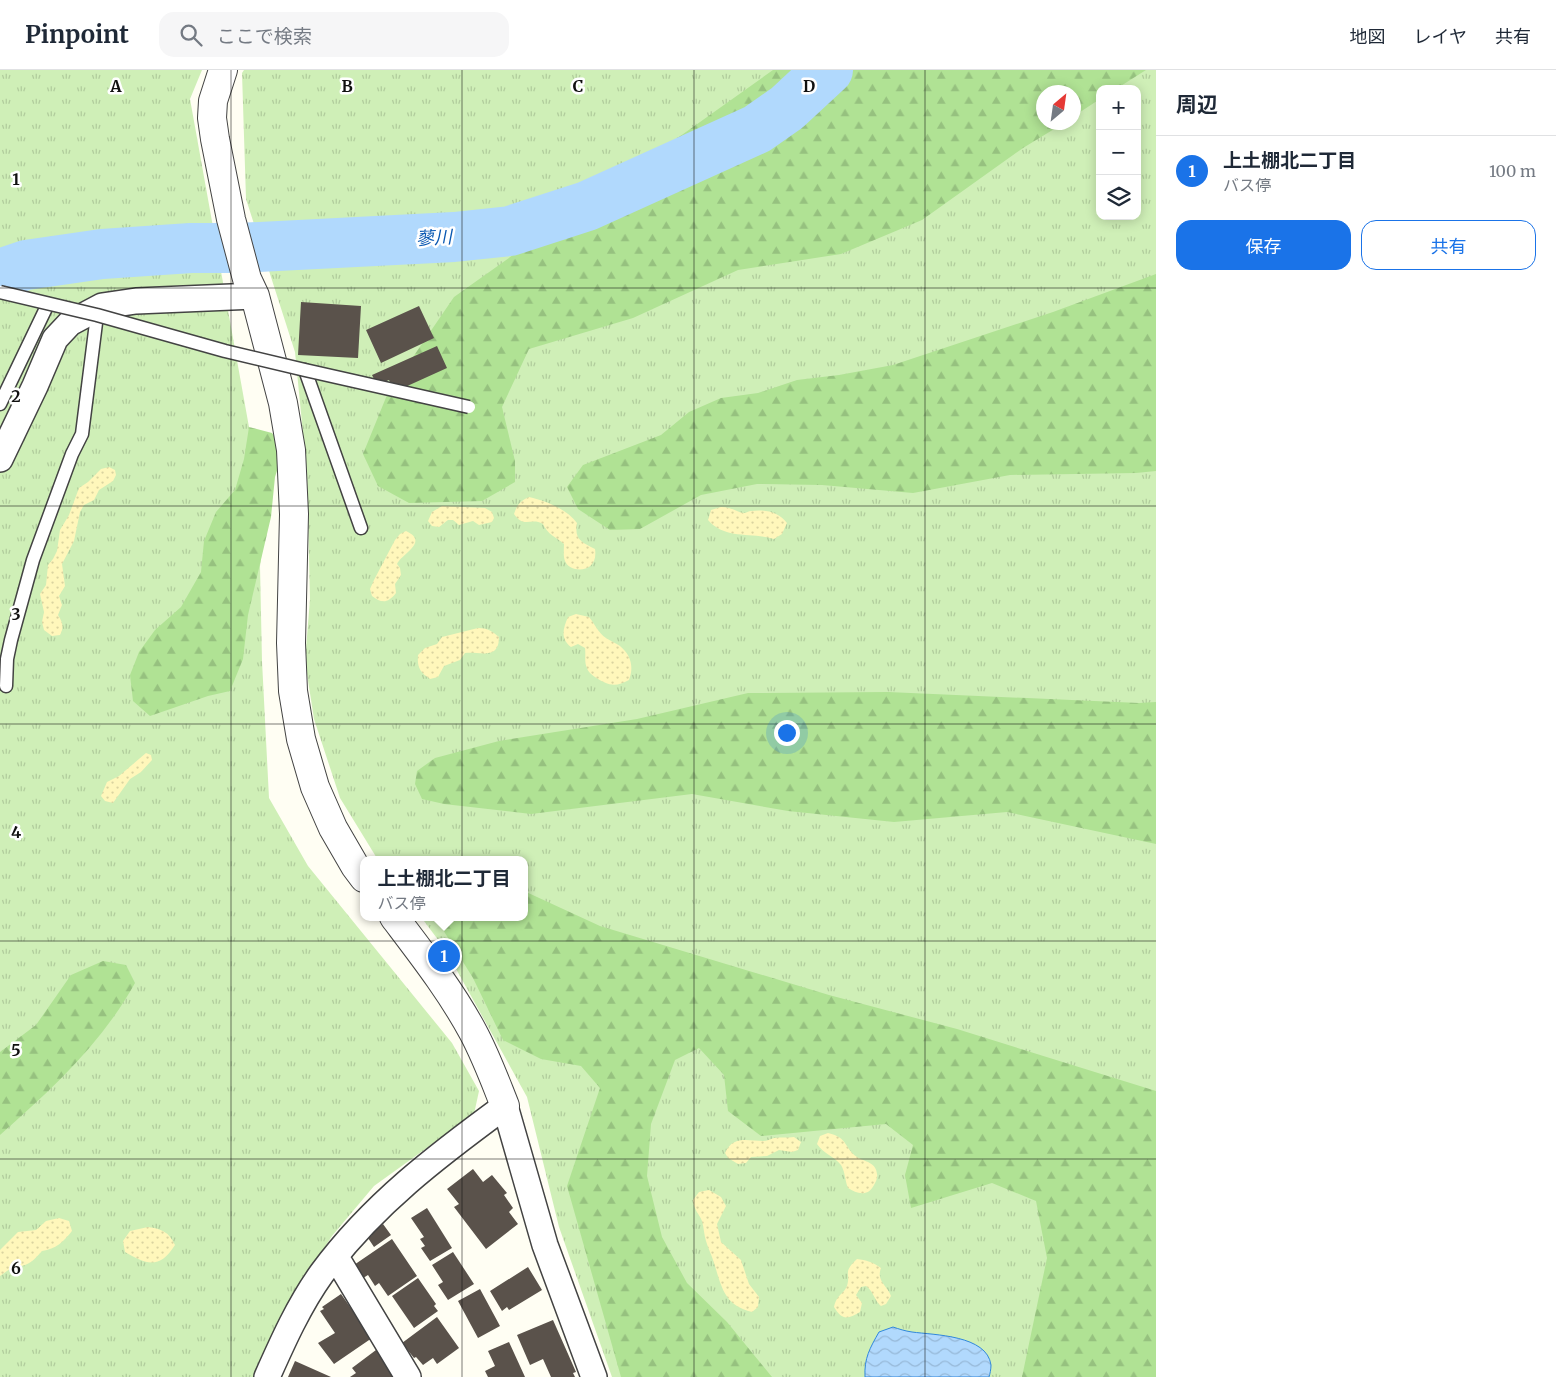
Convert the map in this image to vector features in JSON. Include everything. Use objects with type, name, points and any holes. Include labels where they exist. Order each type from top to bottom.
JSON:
[{"type":"street","points":[[223,70],[216,88],[212,118],[215,139],[231,219],[283,403],[291,450],[294,514],[291,643],[293,691],[301,739],[315,787],[333,828],[360,873]]},
{"type":"street","points":[[0,459],[55,339],[70,323],[102,306],[251,287]]},
{"type":"street","points":[[397,921],[473,1031],[491,1070],[505,1106],[545,1245],[594,1377]]},
{"type":"street","points":[[267,1377],[291,1322],[322,1273],[373,1213],[440,1154],[505,1106]]},
{"type":"street","points":[[336,1256],[408,1377]]},
{"type":"lane","points":[[0,292],[97,315],[225,351],[469,407]]},
{"type":"lane","points":[[0,404],[48,304]]},
{"type":"lane","points":[[6,686],[7,659],[11,640],[33,560],[72,454],[82,434],[97,315]]},
{"type":"lane","points":[[305,370],[361,528]]},
{"type":"green space","points":[[0,70],[202,70],[190,99],[249,427],[269,494],[260,566],[262,661],[269,798],[308,866],[452,1043],[479,1091],[474,1114],[374,1186],[332,1236],[296,1292],[255,1377],[0,1377]]},
{"type":"green space","points":[[244,70],[1156,70],[1156,1377],[612,1377],[559,1227],[527,1097],[445,949],[424,921],[528,921],[528,856],[376,856],[340,798],[314,719],[305,661],[310,599],[307,474],[295,352],[246,199],[242,73]]},
{"type":"green space","points":[[773,70],[1146,70],[1122,85],[1096,85],[1096,102],[1081,111],[1081,85],[1036,85],[1036,130],[1053,130],[1023,148],[922,220],[841,254],[738,270],[633,318],[529,349],[502,407],[515,461],[515,482],[482,501],[409,503],[378,486],[363,454],[387,395],[454,297]]},
{"type":"green space","points":[[1156,274],[1156,471],[1010,475],[913,493],[822,485],[757,484],[701,495],[640,529],[610,530],[578,509],[567,487],[583,465],[661,435],[689,412],[721,398],[758,393],[797,380],[839,375],[893,365],[1053,312]]},
{"type":"green space","points":[[249,427],[272,433],[284,449],[275,477],[271,517],[248,615],[243,659],[230,691],[208,696],[150,716],[133,701],[130,675],[139,652],[155,630],[181,607],[201,572],[204,541],[216,512],[235,490],[244,459]]},
{"type":"green space","points":[[888,692],[1139,703],[1156,702],[1156,844],[1007,812],[894,822],[788,811],[692,794],[531,814],[444,804],[422,799],[415,784],[417,771],[435,758],[499,741],[637,719],[748,693]]},
{"type":"green space","points":[[528,893],[600,926],[829,995],[957,1029],[1156,1091],[1156,1377],[1022,1377],[1047,1258],[1036,1201],[992,1183],[911,1208],[905,1175],[913,1145],[886,1124],[761,1136],[728,1111],[724,1075],[699,1048],[675,1060],[651,1124],[647,1176],[662,1237],[687,1283],[727,1322],[772,1377],[621,1377],[567,1186],[600,1088],[581,1066],[541,1059],[503,1040],[473,978],[437,921],[528,921]]},
{"type":"green space","points":[[103,961],[126,965],[135,983],[122,1005],[74,1065],[0,1135],[0,1052],[36,1025],[71,975]]},
{"type":"sand","points":[[109,467],[115,470],[116,475],[113,481],[99,490],[94,500],[84,505],[80,512],[74,541],[62,564],[65,586],[59,596],[62,605],[58,615],[62,627],[60,635],[52,636],[44,630],[42,622],[44,612],[40,594],[46,585],[48,565],[57,551],[60,530],[69,515],[79,488],[101,469]]},
{"type":"sand","points":[[529,497],[556,506],[573,518],[577,523],[576,529],[580,540],[595,549],[593,564],[583,569],[572,568],[565,561],[564,544],[549,533],[543,524],[521,521],[514,514],[521,502]]},
{"type":"sand","points":[[442,506],[485,508],[492,512],[494,518],[492,522],[479,525],[473,521],[459,525],[453,520],[448,520],[439,527],[432,526],[428,521],[432,512]]},
{"type":"sand","points":[[721,507],[744,513],[756,510],[771,512],[780,516],[787,523],[782,534],[774,539],[731,533],[722,530],[708,520],[711,510]]},
{"type":"sand","points":[[406,531],[413,535],[415,544],[397,564],[401,575],[395,584],[396,593],[388,600],[379,600],[372,596],[370,589],[395,540]]},
{"type":"sand","points":[[576,614],[589,617],[603,636],[627,653],[631,666],[629,680],[615,685],[607,684],[589,672],[585,648],[578,644],[571,647],[564,637],[564,629],[568,617]]},
{"type":"sand","points":[[478,628],[489,630],[499,637],[496,649],[487,653],[465,653],[460,660],[444,666],[438,677],[430,679],[422,672],[418,663],[418,655],[425,648],[437,644],[442,637]]},
{"type":"sand","points":[[146,753],[151,755],[152,760],[141,772],[130,779],[113,803],[105,801],[101,796],[107,782],[119,776]]},
{"type":"sand","points":[[828,1133],[839,1137],[857,1157],[875,1167],[877,1178],[872,1189],[866,1193],[859,1193],[848,1188],[841,1165],[817,1144],[820,1136]]},
{"type":"sand","points":[[794,1137],[801,1142],[798,1150],[792,1152],[779,1150],[767,1156],[751,1157],[746,1163],[738,1164],[728,1158],[725,1153],[728,1147],[741,1140],[764,1141],[774,1138]]},
{"type":"sand","points":[[709,1190],[721,1197],[726,1206],[717,1224],[721,1242],[741,1260],[749,1284],[759,1297],[758,1307],[752,1312],[735,1305],[722,1288],[719,1280],[706,1241],[702,1221],[695,1209],[693,1200],[699,1192]]},
{"type":"sand","points":[[59,1218],[69,1221],[72,1231],[59,1244],[42,1251],[30,1263],[23,1266],[14,1266],[0,1276],[0,1250],[18,1232],[36,1230],[46,1221]]},
{"type":"sand","points":[[148,1227],[164,1232],[175,1245],[164,1258],[158,1261],[147,1262],[125,1252],[123,1241],[130,1231]]},
{"type":"sand","points":[[857,1259],[875,1264],[881,1268],[881,1280],[891,1296],[886,1304],[881,1306],[869,1288],[866,1286],[861,1287],[856,1295],[862,1303],[860,1312],[845,1317],[834,1307],[847,1286],[848,1270]]},
{"type":"water","points":[[893,1327],[909,1332],[946,1336],[970,1342],[987,1355],[991,1365],[989,1377],[865,1377],[870,1348],[879,1332]]},
{"type":"building","points":[[301,302],[361,306],[358,358],[298,355]]},
{"type":"building","points":[[419,306],[434,338],[381,363],[366,330]]},
{"type":"building","points":[[437,346],[447,368],[394,392],[389,380],[377,385],[372,375]]},
{"type":"building","points":[[473,1169],[483,1182],[492,1175],[507,1193],[504,1195],[513,1208],[509,1212],[518,1224],[486,1249],[454,1207],[459,1204],[447,1189]]},
{"type":"building","points":[[427,1208],[452,1248],[430,1261],[421,1248],[425,1246],[420,1239],[424,1237],[411,1218]]},
{"type":"building","points":[[383,1224],[391,1235],[374,1247],[368,1238],[372,1235],[371,1233]]},
{"type":"building","points":[[392,1239],[417,1276],[388,1296],[379,1283],[375,1286],[368,1275],[360,1280],[351,1267]]},
{"type":"building","points":[[453,1252],[474,1284],[448,1300],[438,1285],[443,1282],[432,1265]]},
{"type":"building","points":[[528,1267],[542,1290],[509,1310],[507,1307],[502,1311],[490,1291]]},
{"type":"building","points":[[418,1278],[436,1304],[434,1306],[438,1311],[414,1328],[392,1296]]},
{"type":"building","points":[[480,1289],[500,1326],[478,1338],[458,1301]]},
{"type":"building","points":[[341,1294],[372,1338],[334,1364],[318,1343],[335,1333],[320,1311],[324,1309],[322,1307]]},
{"type":"building","points":[[437,1317],[459,1348],[437,1364],[433,1358],[423,1365],[416,1357],[414,1358],[402,1343]]},
{"type":"building","points":[[553,1320],[576,1372],[573,1373],[575,1377],[551,1377],[543,1359],[530,1365],[517,1335]]},
{"type":"building","points":[[509,1342],[525,1377],[488,1377],[485,1371],[495,1366],[488,1351]]},
{"type":"building","points":[[380,1347],[398,1373],[392,1377],[350,1377],[356,1373],[352,1368]]},
{"type":"building","points":[[295,1361],[331,1377],[288,1377]]},
{"type":"waterway","name":"蓼川","points":[[0,274],[26,265],[102,254],[191,248],[239,248],[454,237],[510,231],[587,206],[757,129],[787,108],[828,70]]},
{"type":"place","name":"上土棚北二丁目","points":[[444,956]]}]
